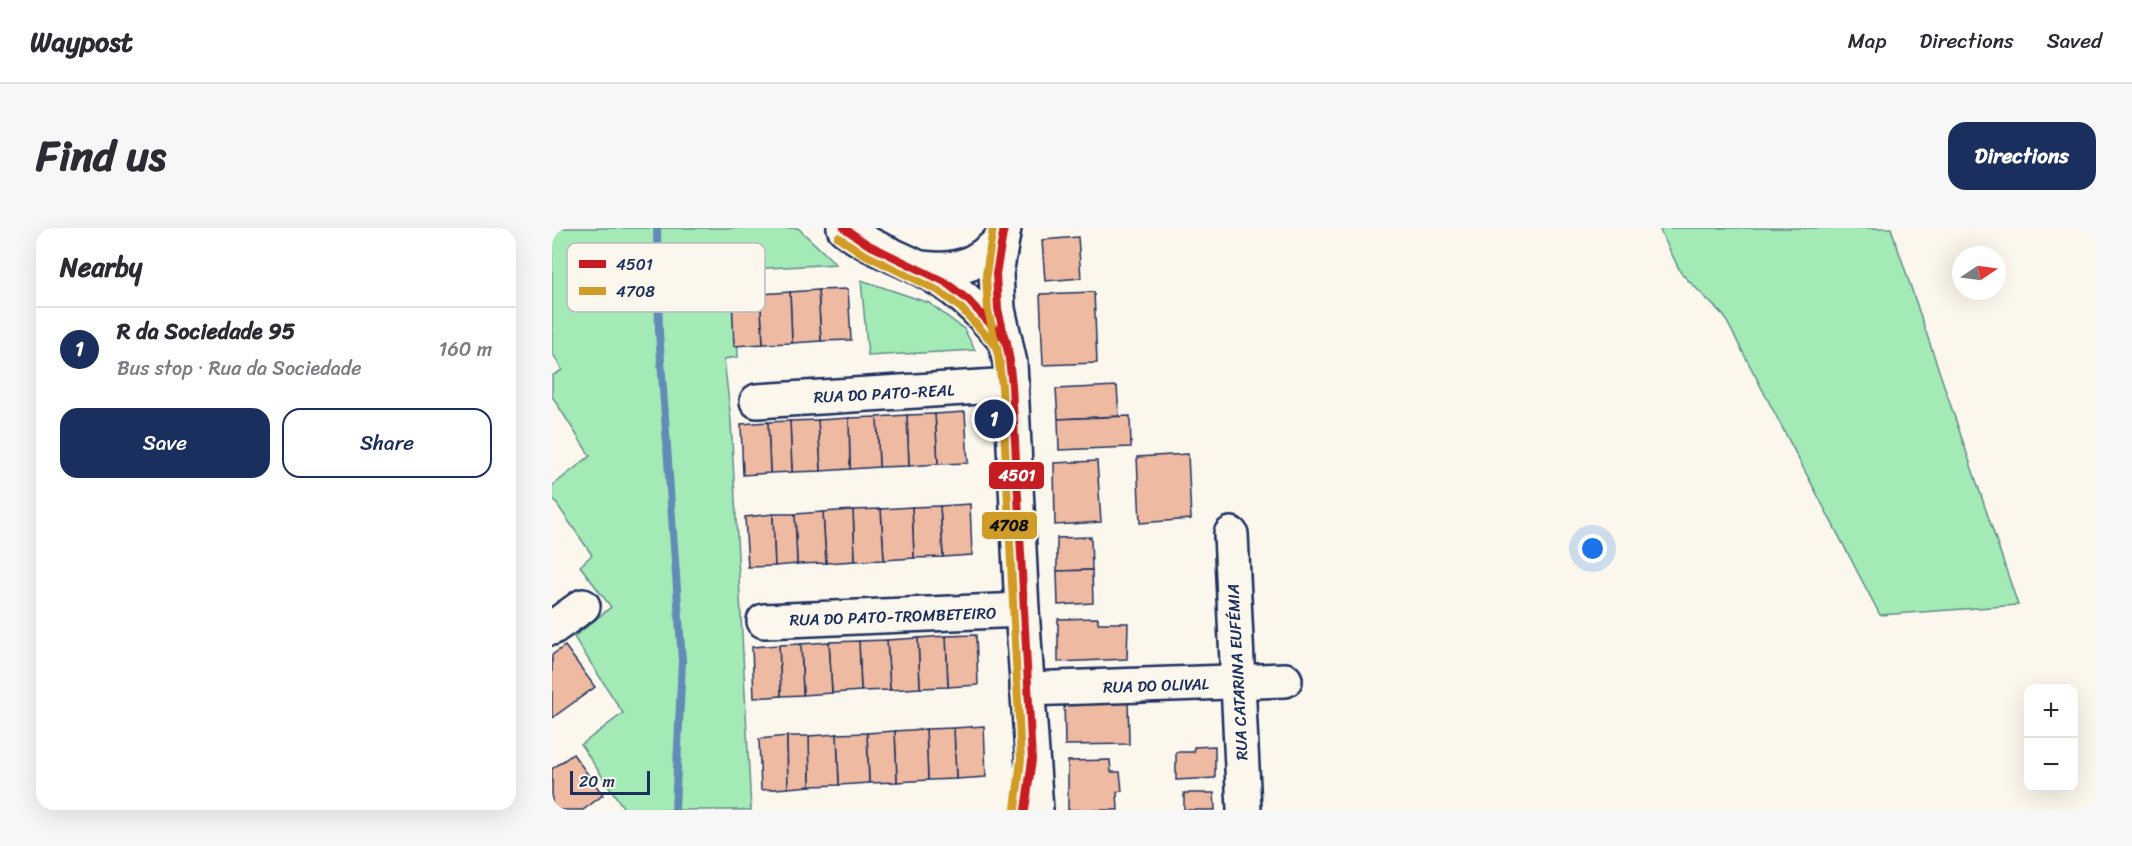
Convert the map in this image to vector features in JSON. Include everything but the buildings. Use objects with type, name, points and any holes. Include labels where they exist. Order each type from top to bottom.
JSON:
[{"type":"street","points":[[844,228],[867,244],[945,282],[968,300],[1006,342]]},
{"type":"street","points":[[920,268],[945,271],[969,265],[987,255],[1006,233]]},
{"type":"street","points":[[1006,233],[996,274],[998,309],[1006,342],[1012,385],[1022,610],[1036,810]]},
{"type":"street","name":"RUA DO PATO-REAL","points":[[757,401],[1012,385]]},
{"type":"street","name":"RUA CATARINA EUFÉMIA","points":[[1231,534],[1244,810]]},
{"type":"street","points":[[552,628],[583,606]]},
{"type":"street","name":"RUA DO PATO-TROMBETEIRO","points":[[764,621],[1022,610]]},
{"type":"street","name":"RUA DO OLIVAL","points":[[1027,689],[1285,681]]},
{"type":"street","points":[[1025,810],[1032,760]]},
{"type":"green space","points":[[552,228],[798,228],[836,264],[765,268],[765,243],[567,243],[567,312],[737,312],[738,357],[724,359],[731,421],[751,810],[625,810],[581,745],[623,713],[574,637],[611,607],[580,566],[592,555],[552,497],[552,486],[590,456],[552,396],[552,376],[562,370],[552,352]]},
{"type":"green space","points":[[1659,228],[1891,228],[2018,605],[1880,615],[1724,316],[1681,273]]},
{"type":"green space","points":[[861,280],[929,303],[964,329],[975,350],[868,356]]},
{"type":"waterway","points":[[657,228],[657,243]]},
{"type":"waterway","points":[[659,312],[682,661],[675,810]]},
{"type":"transit line","name":"4501","points":[[844,228],[867,244],[945,282],[968,300],[1007,342],[1012,385],[1032,760],[1025,810]]},
{"type":"transit line","name":"4708","points":[[993,228],[986,275],[988,310],[1000,363]]},
{"type":"transit line","name":"4501","points":[[1004,228],[996,274],[998,309],[1010,361]]},
{"type":"transit line","name":"4708","points":[[838,237],[862,253],[939,291],[961,308],[997,347],[1002,386],[1021,760],[1015,809]]},
{"type":"place","name":"R da Sociedade 95","points":[[994,419]]}]
